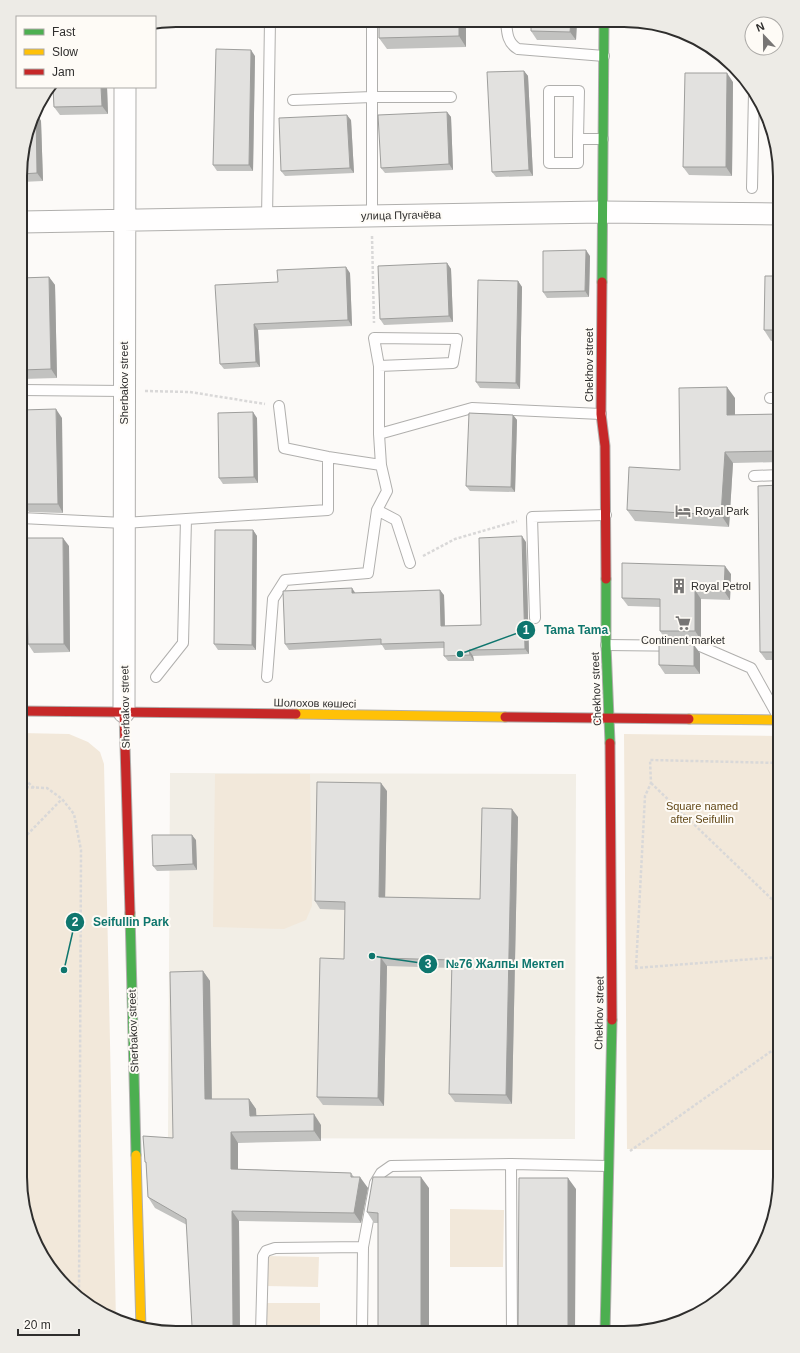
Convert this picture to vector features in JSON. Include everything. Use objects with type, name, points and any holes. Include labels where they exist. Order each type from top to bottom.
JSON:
[{"type":"street","name":"Chekhov street","points":[[604,27],[601,414],[605,446],[606,645],[610,718],[611,969],[605,1326]]},
{"type":"street","name":"Sherbakov street","points":[[125,88],[124,712],[141,1322]]},
{"type":"street","name":"улица Пугачёва","points":[[27,222],[602,212],[773,214]]},
{"type":"street","name":"Шолохов көшесі","points":[[27,711],[773,720]]},
{"type":"lane","points":[[267,218],[270,27]]},
{"type":"lane","points":[[372,27],[372,216]]},
{"type":"lane","points":[[507,27],[508,39],[518,49],[604,56]]},
{"type":"lane","points":[[549,91],[579,91],[578,139],[578,163],[548,162],[549,91]]},
{"type":"lane","points":[[293,100],[451,97]]},
{"type":"lane","points":[[752,188],[754,103]]},
{"type":"lane","points":[[578,139],[603,139]]},
{"type":"lane","points":[[268,677],[273,599],[285,580],[368,573],[377,510],[387,491],[381,465],[379,434],[380,366],[374,338],[457,339],[453,363],[380,366]]},
{"type":"lane","points":[[27,390],[124,391]]},
{"type":"lane","points":[[279,406],[284,448],[328,457],[381,465]]},
{"type":"lane","points":[[379,434],[472,408],[601,414]]},
{"type":"lane","points":[[27,518],[124,523],[328,510],[328,457]]},
{"type":"lane","points":[[754,476],[773,475]]},
{"type":"lane","points":[[377,510],[396,520],[410,563]]},
{"type":"lane","points":[[535,618],[532,517],[606,515]]},
{"type":"lane","points":[[156,677],[183,644],[186,519]]},
{"type":"lane","points":[[606,645],[700,646],[751,668],[773,707]]},
{"type":"lane","points":[[511,1164],[512,1326]]},
{"type":"lane","points":[[362,1326],[362,1247],[374,1183],[381,1173],[391,1166],[511,1164],[608,1166]]},
{"type":"lane","points":[[261,1326],[263,1256],[266,1251],[275,1248],[362,1247]]},
{"type":"path","points":[[372,216],[374,338]]},
{"type":"path","points":[[124,391],[190,392],[279,406]]},
{"type":"path","points":[[410,563],[455,539],[532,517]]},
{"type":"path","points":[[636,968],[645,796],[651,783],[650,760],[773,763]]},
{"type":"path","points":[[27,782],[34,788]]},
{"type":"path","points":[[651,783],[773,900]]},
{"type":"path","points":[[27,788],[47,788],[62,799],[74,814],[81,850],[78,1289]]},
{"type":"path","points":[[27,835],[62,799]]},
{"type":"path","points":[[611,969],[773,958]]},
{"type":"path","points":[[624,1155],[773,1051]]},
{"type":"shaded area","points":[[170,773],[576,774],[575,1139],[168,1138]]},
{"type":"green space","points":[[27,733],[69,734],[88,742],[100,752],[104,764],[116,1314],[85,1295],[64,1275],[52,1260],[38,1234],[32,1215],[27,1187]]},
{"type":"green space","name":"Square named after Seifullin","points":[[624,734],[773,736],[773,1150],[627,1149]]},
{"type":"green space","points":[[215,774],[310,774],[312,906],[306,920],[284,929],[213,927]]},
{"type":"green space","points":[[450,1209],[504,1210],[503,1267],[450,1267]]},
{"type":"green space","points":[[266,1256],[319,1257],[318,1287],[266,1286]]},
{"type":"green space","points":[[266,1303],[320,1303],[320,1326],[266,1326]]},
{"type":"building","points":[[379,27],[459,27],[459,36],[379,38]]},
{"type":"building","points":[[531,27],[570,27],[570,32],[531,31]]},
{"type":"building","points":[[216,49],[251,50],[249,165],[213,165]]},
{"type":"building","points":[[524,71],[529,170],[492,172],[487,72]]},
{"type":"building","points":[[685,73],[727,73],[726,167],[683,167]]},
{"type":"building","points":[[56,88],[101,88],[102,106],[54,107],[53,91]]},
{"type":"building","points":[[447,112],[449,164],[381,168],[378,115]]},
{"type":"building","points":[[347,115],[350,168],[281,171],[279,118]]},
{"type":"building","points":[[36,124],[37,173],[27,174],[28,157]]},
{"type":"building","points":[[586,250],[585,291],[543,292],[543,251]]},
{"type":"building","points":[[447,263],[449,316],[380,319],[378,266]]},
{"type":"building","points":[[346,267],[348,320],[254,324],[256,362],[220,364],[215,285],[278,282],[277,270]]},
{"type":"building","points":[[765,276],[773,276],[773,330],[764,330]]},
{"type":"building","points":[[49,277],[51,369],[27,370],[27,278]]},
{"type":"building","points":[[478,280],[518,281],[516,383],[476,382]]},
{"type":"building","points":[[727,387],[727,415],[773,414],[773,451],[725,452],[721,515],[627,510],[629,467],[680,470],[679,388]]},
{"type":"building","points":[[56,409],[58,504],[27,504],[27,410]]},
{"type":"building","points":[[253,412],[254,477],[219,478],[218,413]]},
{"type":"building","points":[[469,413],[513,415],[511,487],[466,486]]},
{"type":"building","points":[[773,485],[773,652],[760,652],[758,486]]},
{"type":"building","points":[[215,530],[253,530],[252,645],[214,644]]},
{"type":"building","points":[[522,536],[525,649],[469,650],[470,655],[444,656],[444,642],[381,644],[381,639],[285,644],[283,591],[352,588],[352,593],[440,590],[441,626],[481,625],[479,538]]},
{"type":"building","points":[[27,538],[63,538],[64,644],[28,644]]},
{"type":"building","points":[[622,563],[725,566],[724,591],[695,590],[695,631],[660,631],[660,599],[622,598]]},
{"type":"building","points":[[659,644],[694,645],[694,666],[659,665]]},
{"type":"building","points":[[317,782],[381,783],[379,897],[480,899],[482,808],[512,809],[506,1095],[449,1094],[452,960],[381,958],[378,1098],[317,1097],[320,958],[344,959],[345,902],[315,901]]},
{"type":"building","points":[[152,835],[192,835],[193,864],[153,866]]},
{"type":"building","points":[[203,971],[205,1099],[249,1099],[250,1116],[314,1114],[314,1131],[231,1132],[231,1169],[351,1173],[351,1177],[360,1177],[354,1213],[232,1211],[233,1326],[192,1326],[186,1219],[148,1197],[145,1162],[143,1136],[173,1138],[170,972]]},
{"type":"building","points":[[373,1177],[421,1177],[421,1326],[378,1326],[378,1213],[367,1212]]},
{"type":"building","points":[[519,1178],[568,1178],[568,1326],[518,1326]]},
{"type":"traffic: fast","points":[[602,282],[604,27]]},
{"type":"traffic: fast","points":[[606,579],[606,645],[610,743]]},
{"type":"traffic: fast","points":[[130,913],[136,1155]]},
{"type":"traffic: fast","points":[[605,1326],[612,1020]]},
{"type":"traffic: slow","points":[[296,714],[505,717]]},
{"type":"traffic: slow","points":[[689,719],[773,720]]},
{"type":"traffic: slow","points":[[136,1155],[141,1322]]},
{"type":"traffic: jam","points":[[602,282],[601,414],[605,446],[606,579]]},
{"type":"traffic: jam","points":[[27,711],[296,714]]},
{"type":"traffic: jam","points":[[124,712],[130,913]]},
{"type":"traffic: jam","points":[[505,717],[689,719]]},
{"type":"traffic: jam","points":[[610,743],[612,1020]]},
{"type":"place","name":"Royal Park","points":[[683,511]]},
{"type":"place","name":"Royal Petrol","points":[[679,586]]},
{"type":"place","name":"Continent market","points":[[683,623]]},
{"type":"place","name":"Tama Tama","points":[[460,654]]},
{"type":"place","name":"№76 Жалпы Мектеп","points":[[372,956]]},
{"type":"place","name":"Seifullin Park","points":[[64,970]]}]
